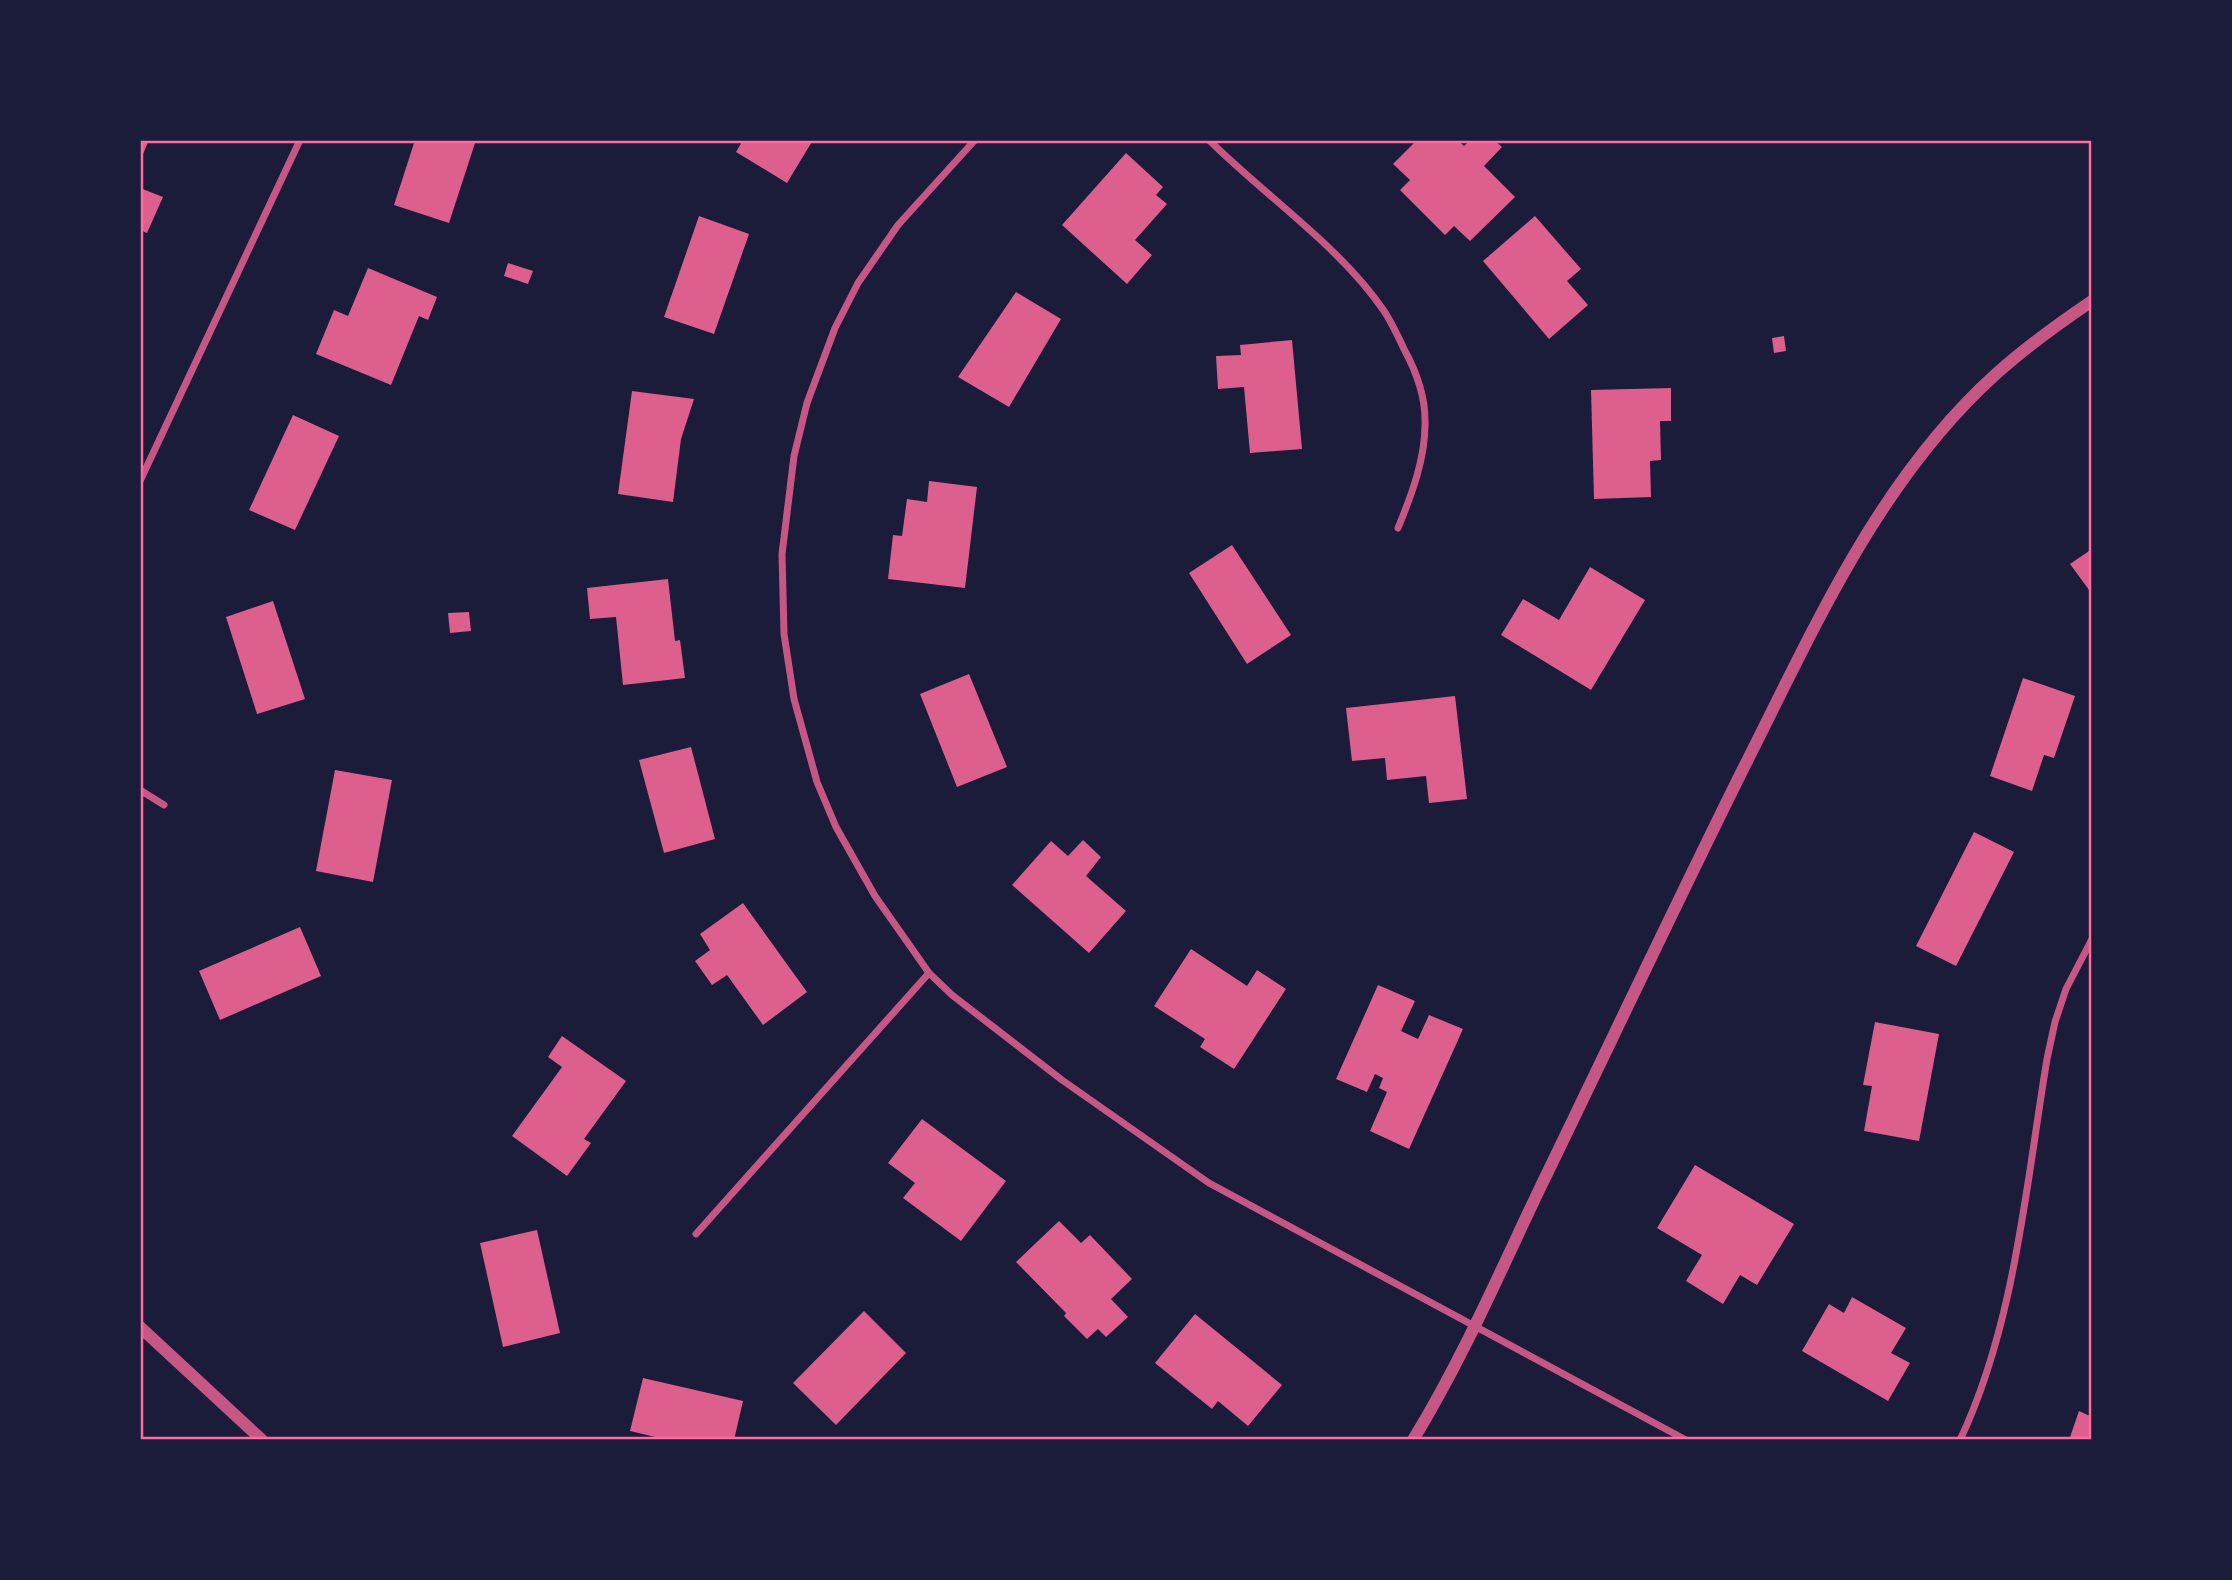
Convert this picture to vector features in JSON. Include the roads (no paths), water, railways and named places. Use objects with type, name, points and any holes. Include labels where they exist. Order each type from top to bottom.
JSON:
[{"type":"street","points":[[140,481],[300,140]]},
{"type":"street","points":[[975,140],[898,225],[858,284],[835,328],[807,403],[794,456],[782,554],[784,634],[792,686],[817,782],[836,827],[875,896],[929,973],[952,995],[1062,1080],[1209,1183],[1686,1440]]},
{"type":"street","points":[[1209,140],[1329,249],[1369,291],[1385,313],[1415,370],[1425,418],[1424,441],[1412,493],[1398,528]]},
{"type":"street","points":[[1413,1440],[1474,1326],[1696,864],[1808,640],[1857,549],[1897,487],[1944,428],[1994,376],[2049,330],[2092,301]]},
{"type":"street","points":[[140,790],[164,805]]},
{"type":"street","points":[[1960,1440],[1998,1338],[2010,1287],[2055,1022],[2066,989],[2092,939]]},
{"type":"street","points":[[696,1234],[929,973]]},
{"type":"street","points":[[140,1327],[262,1440]]}]
